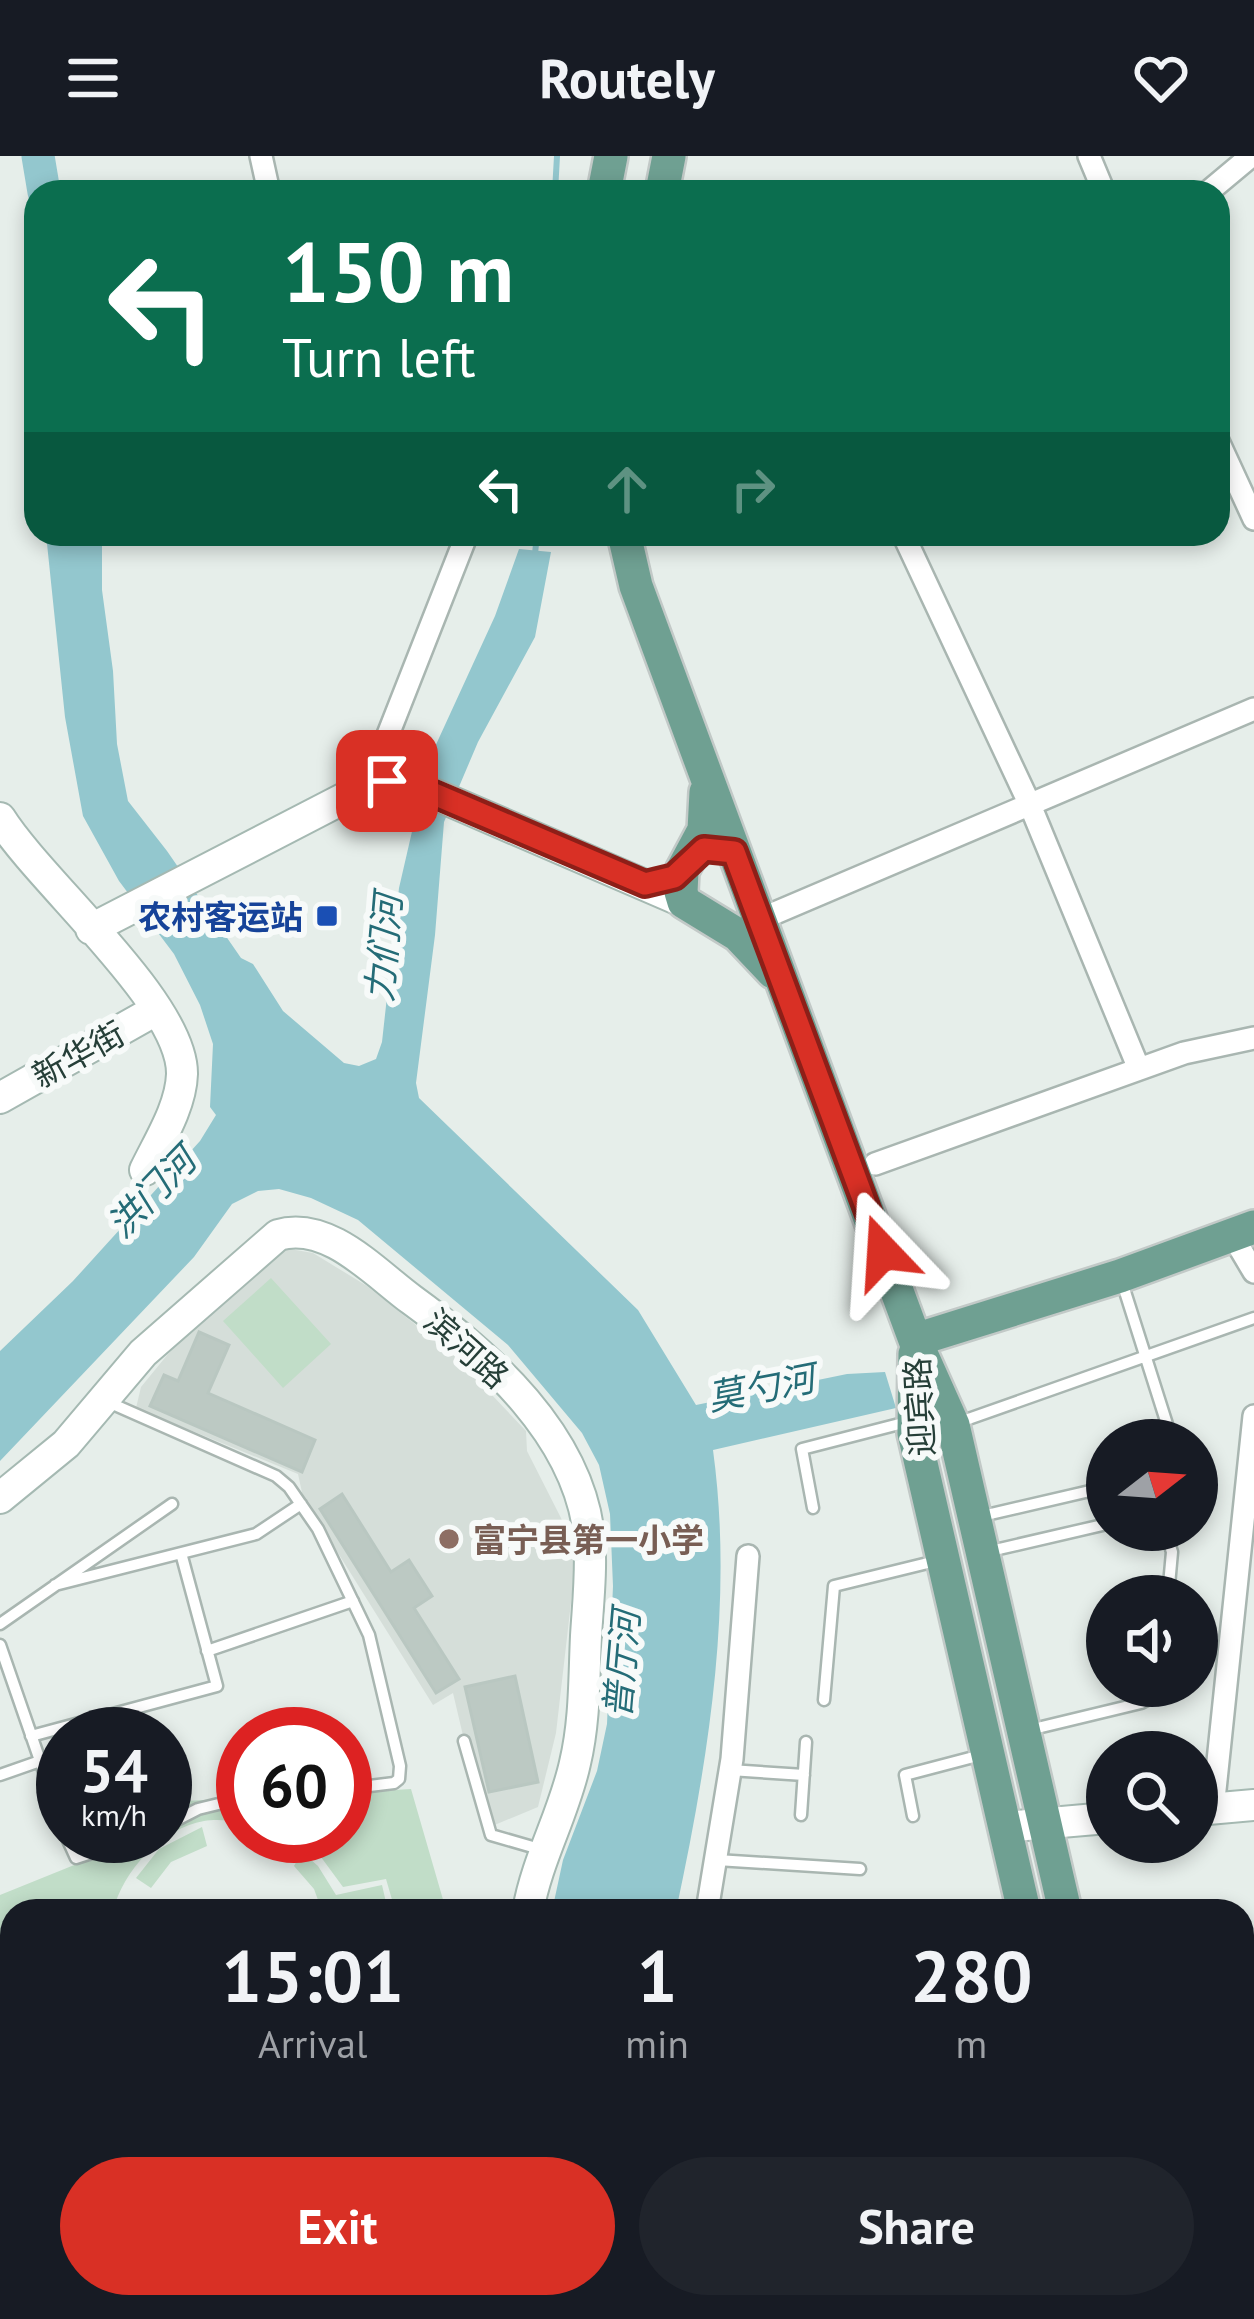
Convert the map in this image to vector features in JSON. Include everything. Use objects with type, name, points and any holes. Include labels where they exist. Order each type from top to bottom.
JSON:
[{"type":"main road","points":[[627,546],[636,586],[734,852],[763,905],[785,988],[915,1340],[1120,1276],[1243,1231]]},
{"type":"main road","points":[[702,764],[706,818],[680,881],[685,902],[719,921],[754,951],[785,988]]},
{"type":"main road","points":[[688,862],[704,849],[734,852]]},
{"type":"main road","points":[[719,921],[763,905]]},
{"type":"main road","name":"迎宾路","points":[[915,1340],[914,1420],[1021,1899]]},
{"type":"main road","name":"迎宾路","points":[[915,1340],[953,1425],[1062,1899]]},
{"type":"street","points":[[1222,180],[1251,156]]},
{"type":"street","points":[[1230,468],[1254,519]]},
{"type":"street","points":[[369,783],[462,546]]},
{"type":"street","points":[[909,546],[1030,805],[1139,1069]]},
{"type":"street","points":[[763,905],[1030,805],[1254,709]]},
{"type":"street","points":[[91,929],[362,789],[387,781],[413,785],[685,902]]},
{"type":"street","points":[[0,818],[156,1010],[177,1048],[182,1078],[172,1114],[145,1170]]},
{"type":"street","points":[[645,884],[669,880],[688,862]]},
{"type":"street","name":"新华街","points":[[0,1098],[156,1010]]},
{"type":"street","points":[[874,1164],[1184,1053],[1254,1038]]},
{"type":"street","name":"滨河路","points":[[0,1498],[52,1457],[143,1353],[270,1239],[296,1231],[332,1241],[433,1315],[488,1361],[536,1416],[566,1463],[581,1497],[589,1535],[581,1728],[568,1791],[544,1850],[531,1899]]},
{"type":"street","points":[[1243,1231],[1254,1273]]},
{"type":"street","points":[[1216,1731],[1254,1416]]},
{"type":"street","points":[[709,1899],[730,1770],[748,1556]]},
{"type":"street","points":[[1218,1809],[1254,1805]]},
{"type":"street","points":[[1005,1827],[1086,1820]]},
{"type":"lane","points":[[1120,1276],[1165,1419]]},
{"type":"lane","points":[[953,1425],[1254,1318]]},
{"type":"lane","points":[[101,1399],[276,1476],[318,1528],[375,1655],[400,1772],[399,1779],[372,1786]]},
{"type":"lane","points":[[813,1508],[802,1448],[914,1420]]},
{"type":"lane","points":[[974,1518],[1086,1492]]},
{"type":"lane","points":[[0,1624],[172,1504]]},
{"type":"lane","points":[[55,1586],[262,1532],[301,1504]]},
{"type":"lane","points":[[982,1553],[1086,1529]]},
{"type":"lane","points":[[32,1736],[217,1685],[181,1553]]},
{"type":"lane","points":[[824,1700],[834,1586],[943,1559]]},
{"type":"lane","points":[[207,1652],[353,1601]]},
{"type":"lane","points":[[0,1645],[36,1748]]},
{"type":"lane","points":[[1024,1731],[1124,1707]]},
{"type":"lane","points":[[464,1741],[491,1835],[544,1850]]},
{"type":"lane","points":[[801,1815],[806,1742]]},
{"type":"lane","points":[[913,1816],[905,1775],[988,1754]]},
{"type":"lane","points":[[0,1775],[36,1762]]},
{"type":"lane","points":[[730,1770],[804,1775]]},
{"type":"lane","points":[[717,1860],[860,1869]]},
{"type":"shaded area","name":"富宁县第一小学","points":[[277,1251],[313,1253],[367,1286],[456,1357],[526,1431],[527,1451],[576,1559],[556,1733],[538,1807],[485,1829],[453,1693],[433,1705],[303,1497],[298,1474],[136,1408],[141,1387],[168,1354]]},
{"type":"green space","points":[[271,1278],[331,1344],[283,1388],[223,1321]]},
{"type":"green space","points":[[411,1789],[443,1899],[392,1899],[386,1879],[343,1887],[325,1863],[372,1863],[372,1791]]},
{"type":"green space","points":[[216,1799],[216,1821],[192,1824],[192,1801]]},
{"type":"green space","points":[[202,1827],[207,1846],[192,1853],[192,1832]]},
{"type":"green space","points":[[79,1863],[138,1863],[117,1899],[0,1899],[0,1895]]},
{"type":"green space","points":[[148,1863],[170,1863],[151,1888],[136,1878]]},
{"type":"green space","points":[[296,1863],[315,1863],[336,1895],[382,1885],[385,1899],[318,1899]]},
{"type":"water","name":"普厅河","points":[[47,546],[102,546],[117,744],[128,801],[241,958],[253,964],[283,1011],[344,1063],[359,1066],[376,1059],[382,1042],[399,888],[428,762],[495,616],[519,549],[551,552],[535,637],[478,742],[444,822],[416,1083],[419,1098],[638,1310],[696,1405],[847,1374],[885,1372],[896,1408],[713,1450],[721,1565],[719,1624],[707,1740],[678,1899],[555,1899],[563,1860],[597,1771],[607,1724],[613,1586],[610,1514],[599,1465],[582,1433],[508,1345],[358,1220],[279,1189],[258,1191],[232,1204],[194,1257],[0,1461],[0,1351],[73,1281],[200,1141],[216,1115],[210,1107],[213,1044],[200,1005],[174,954],[119,881],[83,816],[65,717]]},
{"type":"building","points":[[199,1332],[229,1345],[208,1393],[315,1440],[302,1472],[150,1406],[164,1375],[178,1381]]},
{"type":"building","points":[[342,1494],[391,1572],[409,1560],[432,1596],[414,1608],[459,1679],[436,1693],[320,1509]]},
{"type":"building","points":[[515,1676],[538,1782],[489,1792],[465,1687]]},
{"type":"waterway","points":[[38,156],[42,180]]},
{"type":"waterway","name":"力们河","points":[[556,180],[557,156]]},
{"type":"waterway","name":"力们河","points":[[535,554],[536,546]]},
{"type":"place","name":"农村客运站","points":[[327,916]]},
{"type":"place","name":"富宁县第一小学","points":[[449,1539]]},
{"type":"route","points":[[387,781],[413,785],[645,884],[674,877],[704,849],[734,852],[883,1252]]},
{"type":"water label","name":"洪门河","points":[[151,1192]]},
{"type":"water label","name":"莫勺河","points":[[761,1387]]}]
